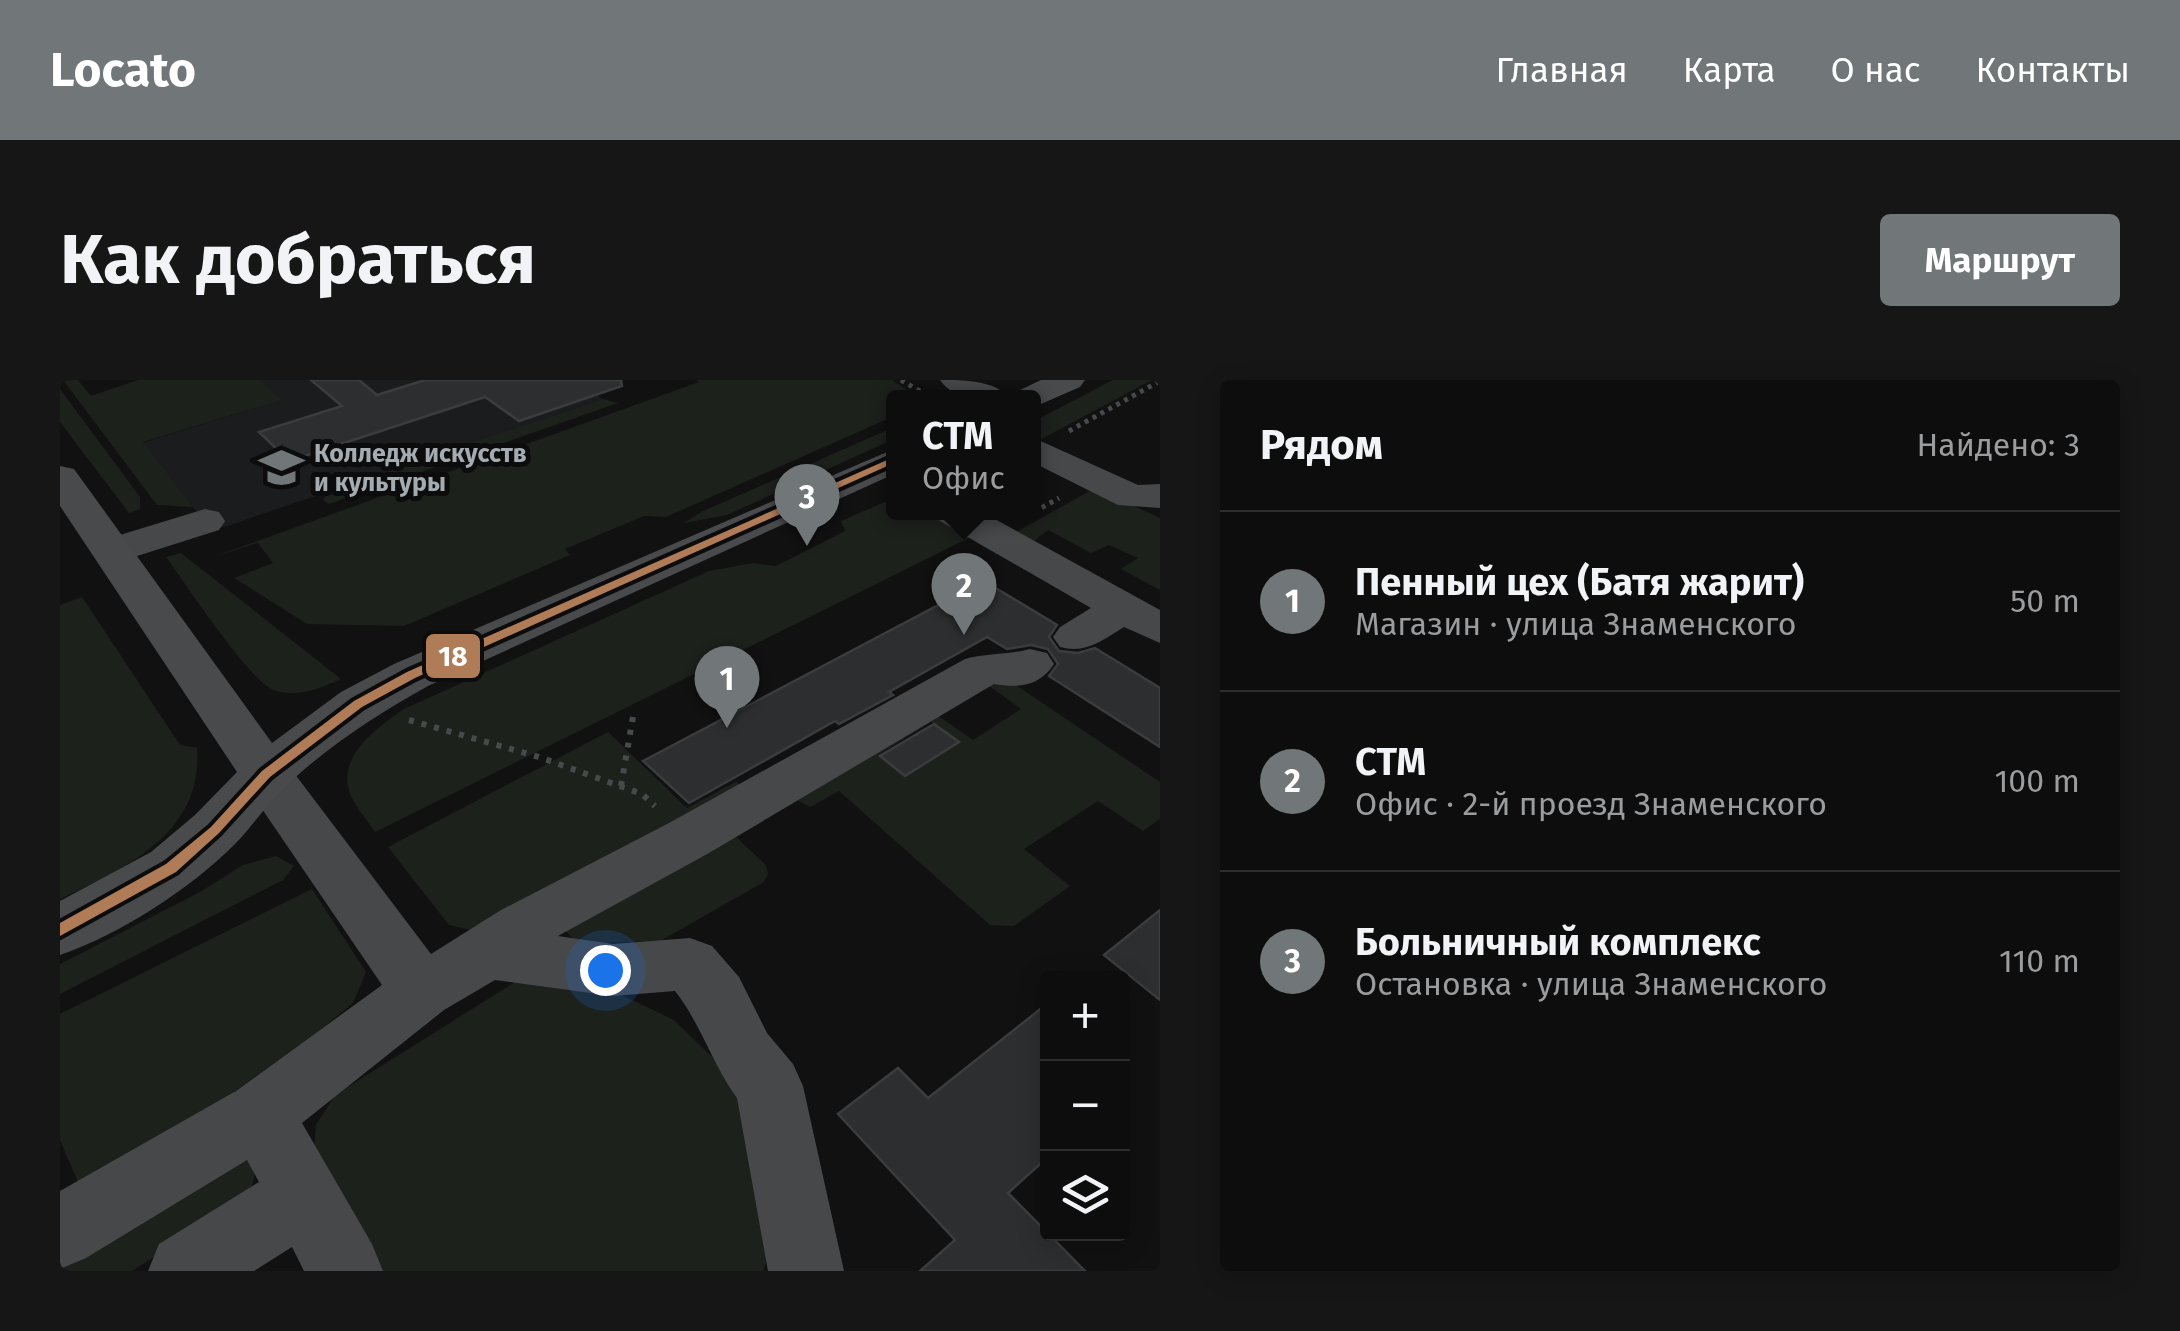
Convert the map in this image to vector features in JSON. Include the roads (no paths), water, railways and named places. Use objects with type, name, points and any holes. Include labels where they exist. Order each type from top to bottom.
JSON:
[{"type":"main road","points":[[1041,393],[1068,380]]},
{"type":"main road","points":[[60,930],[171,868],[215,830],[266,774],[358,704],[412,675],[886,470]]},
{"type":"main road","points":[[60,477],[266,774]]},
{"type":"street","points":[[1045,443],[1081,471],[1151,501]]},
{"type":"street","points":[[966,520],[1142,618]]},
{"type":"street","points":[[112,551],[204,521]]},
{"type":"street","points":[[60,1232],[260,1114],[422,991],[488,953],[522,926],[689,838],[982,670],[997,668],[1014,673],[1053,650],[1142,618]]},
{"type":"street","points":[[266,774],[422,991]]},
{"type":"street","points":[[488,953],[613,970],[690,964],[717,996],[744,1054],[769,1086],[806,1271]]},
{"type":"street","points":[[260,1114],[345,1271]]},
{"type":"street","points":[[186,1271],[304,1196]]},
{"type":"place","name":"Колледж искусств и культуры","points":[[281,467]]},
{"type":"place","name":"Больничный комплекс","points":[[807,546]]},
{"type":"place","name":"СТМ","points":[[964,635]]},
{"type":"place","name":"Пенный цех (Батя жарит)","points":[[727,728]]}]
